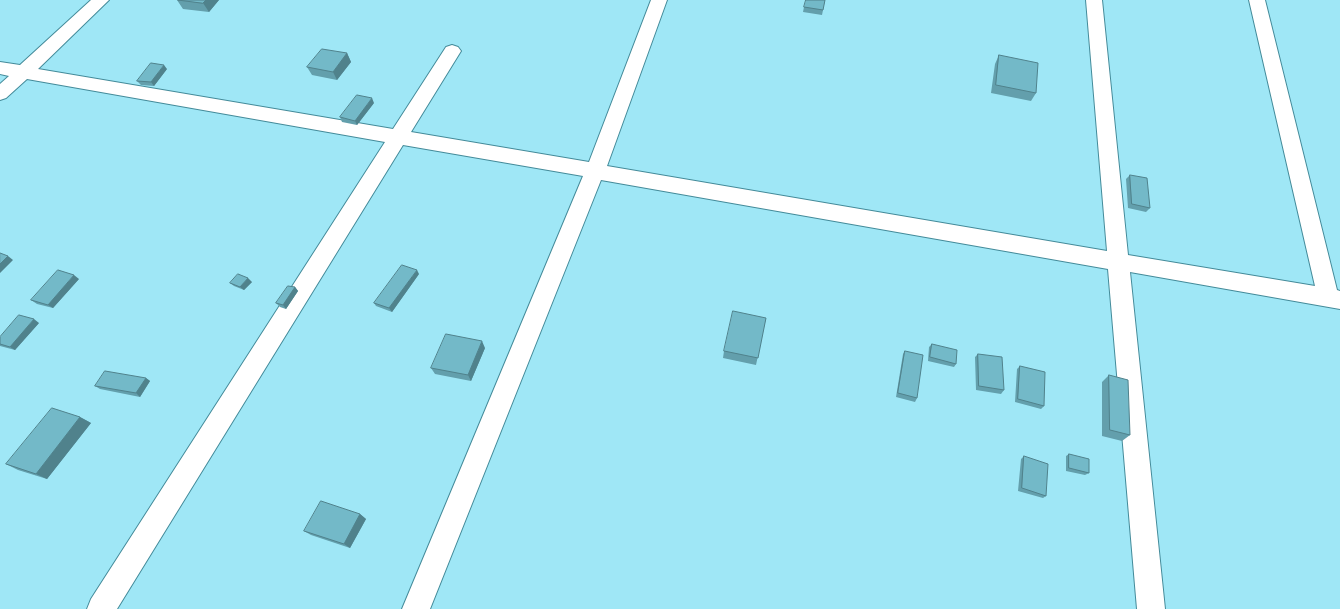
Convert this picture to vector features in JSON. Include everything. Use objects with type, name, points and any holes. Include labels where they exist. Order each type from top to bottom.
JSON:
[{"type":"street","points":[[0,94],[101,0]]},
{"type":"street","points":[[416,609],[595,171],[659,0]]},
{"type":"street","points":[[1094,0],[1151,609]]},
{"type":"street","points":[[0,68],[1334,299],[1258,0]]},
{"type":"street","points":[[101,609],[452,51]]},
{"type":"building","points":[[178,0],[206,0],[203,3]]},
{"type":"building","points":[[806,0],[825,0],[823,10],[804,7]]},
{"type":"building","points":[[322,49],[347,53],[333,72],[307,67]]},
{"type":"building","points":[[999,55],[1038,63],[1036,93],[996,85]]},
{"type":"building","points":[[151,63],[164,65],[151,82],[137,81]]},
{"type":"building","points":[[357,95],[372,98],[355,121],[340,117]]},
{"type":"building","points":[[1130,175],[1147,178],[1150,208],[1132,204]]},
{"type":"building","points":[[0,253],[8,256],[0,264]]},
{"type":"building","points":[[402,265],[417,270],[389,308],[374,303]]},
{"type":"building","points":[[58,270],[74,275],[48,305],[31,300]]},
{"type":"building","points":[[238,274],[248,278],[240,287],[230,283]]},
{"type":"building","points":[[288,286],[295,287],[283,305],[276,303]]},
{"type":"building","points":[[733,311],[766,318],[758,358],[724,351]]},
{"type":"building","points":[[19,315],[34,319],[10,347],[0,344],[0,337]]},
{"type":"building","points":[[446,334],[482,341],[468,375],[431,368]]},
{"type":"building","points":[[932,344],[957,350],[956,364],[930,357]]},
{"type":"building","points":[[905,351],[923,355],[917,398],[898,393]]},
{"type":"building","points":[[978,354],[1002,357],[1004,390],[979,386]]},
{"type":"building","points":[[1020,366],[1045,372],[1044,406],[1018,399]]},
{"type":"building","points":[[105,371],[146,378],[136,393],[95,386]]},
{"type":"building","points":[[1109,375],[1128,380],[1130,435],[1110,430]]},
{"type":"building","points":[[52,408],[80,417],[36,474],[6,464]]},
{"type":"building","points":[[1069,454],[1089,459],[1089,473],[1069,468]]},
{"type":"building","points":[[1024,456],[1048,464],[1046,496],[1022,488]]},
{"type":"building","points":[[321,501],[360,514],[344,544],[304,531]]}]
